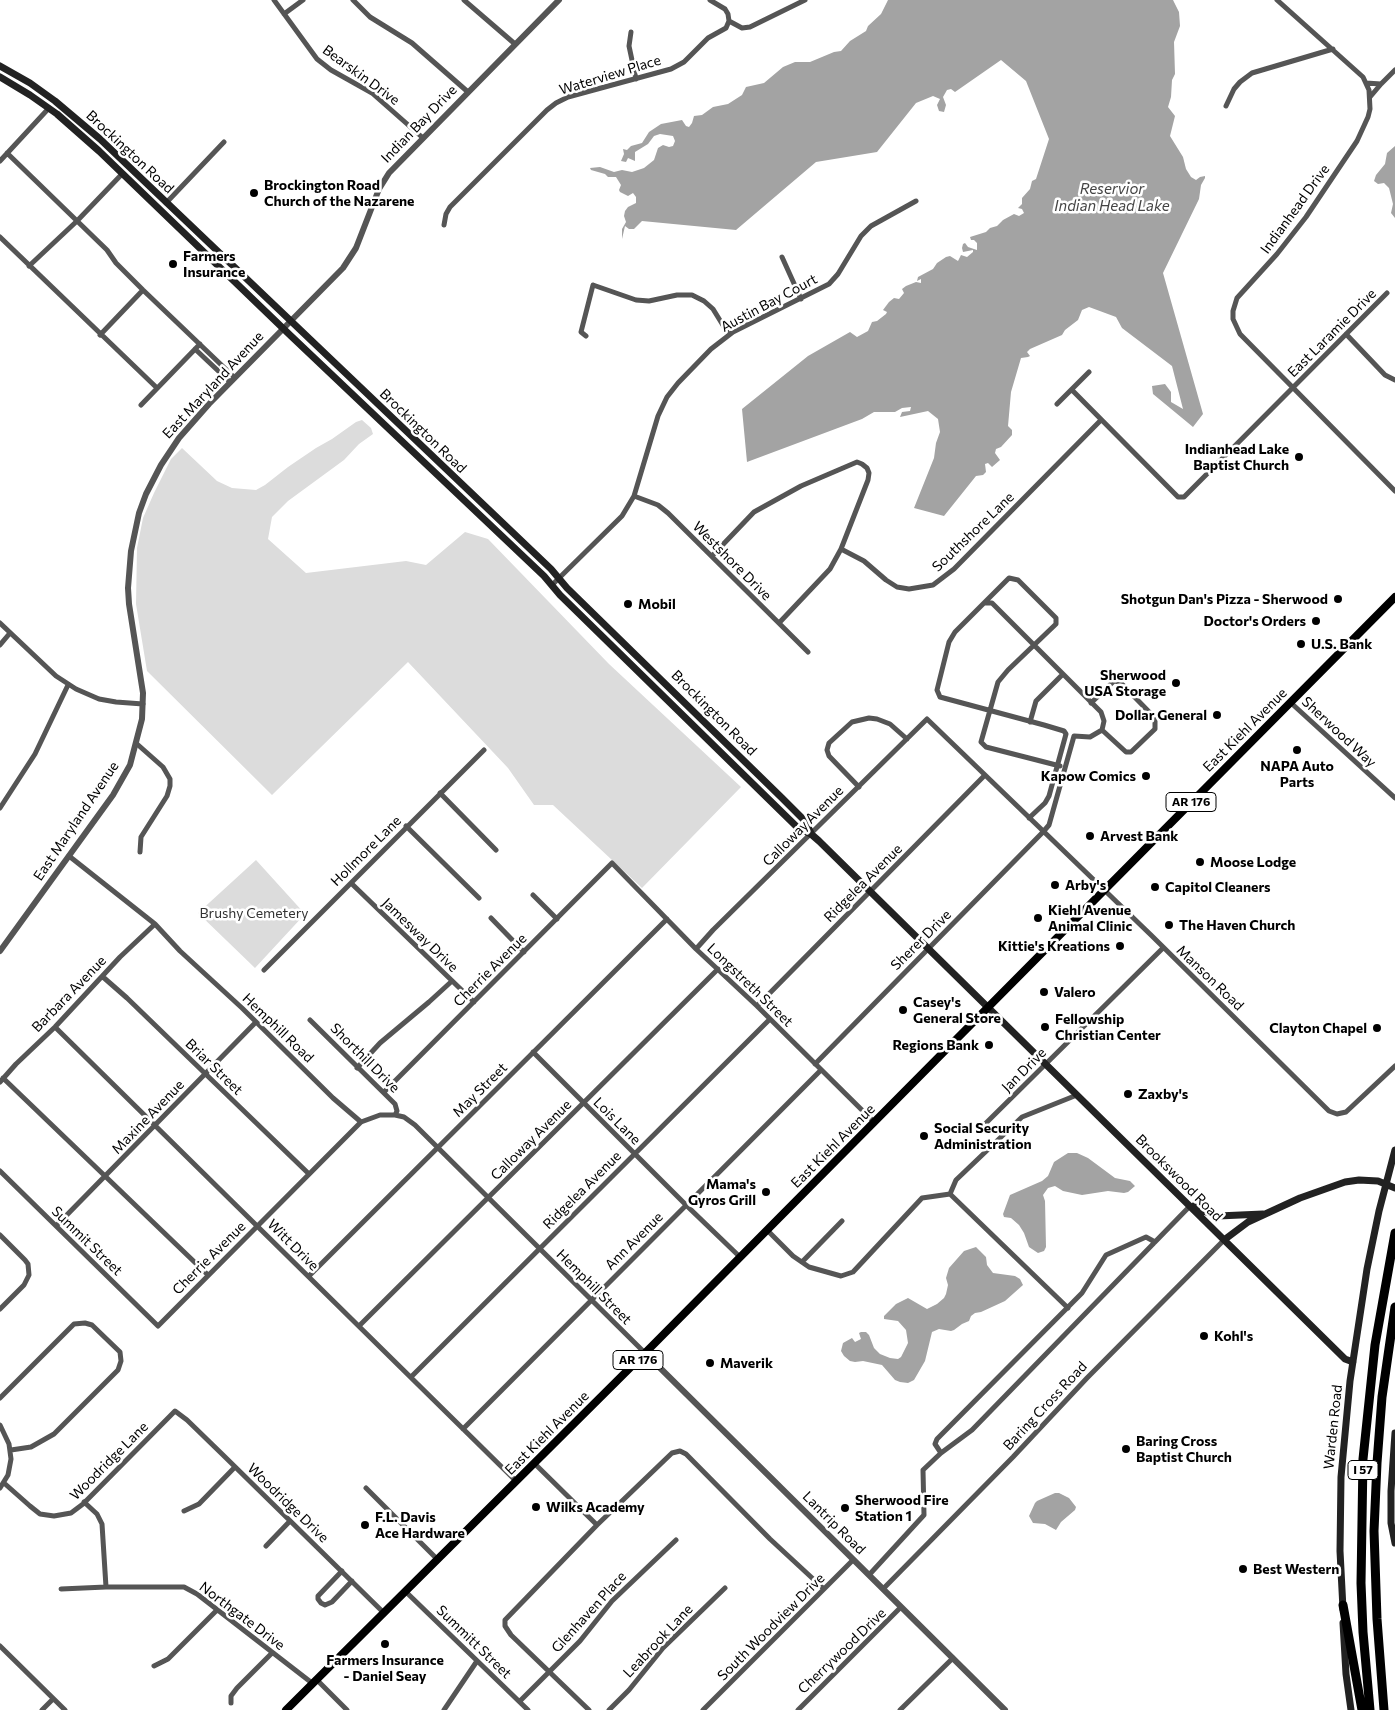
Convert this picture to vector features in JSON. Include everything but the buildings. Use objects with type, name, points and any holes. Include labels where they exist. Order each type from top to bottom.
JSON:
[{"type":"highway","name":"I 57","points":[[1370,1710],[1361,1583],[1363,1459],[1375,1345],[1395,1233]]},
{"type":"highway","name":"I 57","points":[[1384,1710],[1376,1600],[1375,1522],[1382,1397],[1395,1306]]},
{"type":"highway","points":[[1343,1605],[1362,1710]]},
{"type":"main road","name":"Brockington Road","points":[[0,66],[30,83],[63,106],[166,203],[551,569],[805,821],[811,834]]},
{"type":"main road","name":"Brockington Road","points":[[0,77],[49,108],[79,133],[526,558],[560,595],[607,638],[798,828],[811,834],[988,1008]]},
{"type":"main road","name":"East Kiehl Avenue","points":[[286,1710],[645,1353],[1395,597]]},
{"type":"main road","name":"Brookswood Road","points":[[988,1008],[1345,1360],[1353,1362]]},
{"type":"main road","name":"Warden Road","points":[[1350,1710],[1346,1674],[1340,1551],[1341,1477],[1353,1362],[1368,1260],[1395,1150]]},
{"type":"main road","points":[[1224,1240],[1248,1222],[1300,1198],[1345,1182],[1358,1180],[1378,1181],[1395,1188]]},
{"type":"main road","points":[[1181,1197],[1203,1212],[1218,1216],[1265,1214]]},
{"type":"main road","points":[[1395,1433],[1390,1499],[1391,1523],[1395,1543]]},
{"type":"street","name":"Bearskin Drive","points":[[274,0],[311,52],[324,65],[372,93],[423,138]]},
{"type":"street","points":[[284,14],[303,0]]},
{"type":"street","points":[[352,0],[364,13],[412,43],[468,92]]},
{"type":"street","points":[[464,0],[515,44]]},
{"type":"street","name":"Indian Bay Drive","points":[[283,328],[350,259],[384,180],[560,0]]},
{"type":"street","points":[[710,0],[725,9],[729,21],[742,28],[750,27],[805,0]]},
{"type":"street","name":"Indianhead Drive","points":[[1277,0],[1357,70],[1366,82],[1370,96],[1368,117],[1352,149],[1290,240],[1241,292],[1234,304],[1233,319],[1238,330],[1292,388],[1395,491]]},
{"type":"street","name":"Waterview Place","points":[[444,225],[446,214],[450,208],[547,110],[568,97],[671,69],[684,62],[708,38],[726,28],[729,21]]},
{"type":"street","points":[[631,32],[629,46],[636,78]]},
{"type":"street","points":[[1226,106],[1234,89],[1252,73],[1333,49]]},
{"type":"street","points":[[1370,96],[1395,70]]},
{"type":"street","points":[[1366,82],[1381,84]]},
{"type":"street","points":[[0,161],[49,108]]},
{"type":"street","points":[[166,203],[224,142]]},
{"type":"street","points":[[7,153],[77,221],[143,290],[200,344],[232,379]]},
{"type":"street","points":[[29,266],[77,221],[122,174]]},
{"type":"street","name":"Austin Bay Court","points":[[552,585],[622,516],[634,496],[658,416],[667,397],[711,349],[728,335],[829,284],[838,274],[861,236],[871,226],[916,201]]},
{"type":"street","points":[[0,237],[157,388]]},
{"type":"street","points":[[782,257],[801,299]]},
{"type":"street","points":[[586,336],[581,332],[593,285],[636,300],[649,301],[677,295],[692,295],[704,301],[713,310],[728,335]]},
{"type":"street","points":[[100,335],[143,290]]},
{"type":"street","name":"East Laramie Drive","points":[[1101,420],[1178,497],[1184,497],[1387,293]]},
{"type":"street","name":"East Maryland Avenue","points":[[0,951],[113,795],[130,765],[137,744],[142,719],[143,694],[130,614],[128,588],[134,532],[149,488],[171,448],[191,423],[283,328]]},
{"type":"street","points":[[1346,334],[1386,375],[1395,380]]},
{"type":"street","points":[[140,405],[200,344]]},
{"type":"street","points":[[195,349],[232,379]]},
{"type":"street","points":[[1057,404],[1089,372]]},
{"type":"street","points":[[1072,390],[1101,420]]},
{"type":"street","name":"Southshore Lane","points":[[841,549],[864,560],[886,580],[897,587],[910,589],[933,585],[954,569],[1101,420]]},
{"type":"street","points":[[712,556],[754,512],[801,486],[857,462],[867,468],[869,473],[868,480],[841,549],[830,569],[779,623]]},
{"type":"street","name":"Westshore Drive","points":[[634,496],[658,505],[668,513],[808,652]]},
{"type":"street","points":[[984,603],[992,603],[1034,645],[1063,674],[1091,703],[1101,712],[1104,722],[1102,730],[1090,736],[1074,736],[1066,734],[1064,731],[988,710],[940,698],[936,690],[948,642],[955,632],[984,603],[1009,578],[1018,580],[1056,618],[1056,624],[1034,645],[1008,670],[998,682],[988,710],[981,742],[986,747],[1065,768]]},
{"type":"street","points":[[0,623],[68,685],[99,698],[116,702],[143,704]]},
{"type":"street","points":[[0,645],[10,632]]},
{"type":"street","points":[[1030,722],[1036,701],[1063,674]]},
{"type":"street","points":[[1091,703],[1114,681],[1120,682],[1155,718],[1155,729],[1131,752],[1126,752],[1102,730]]},
{"type":"street","points":[[0,808],[35,754],[68,685]]},
{"type":"street","name":"Sherwood Way","points":[[1290,702],[1395,798]]},
{"type":"street","points":[[859,787],[829,756],[827,750],[829,743],[852,722],[869,718],[890,724],[907,739]]},
{"type":"street","name":"Calloway Avenue","points":[[696,949],[926,719]]},
{"type":"street","name":"Manson Road","points":[[926,719],[1332,1113],[1346,1112],[1395,1066]]},
{"type":"street","points":[[1029,818],[1045,803],[1066,734]]},
{"type":"street","name":"Sherer Drive","points":[[815,1064],[1050,825],[1074,736]]},
{"type":"street","points":[[137,744],[163,767],[170,779],[167,796],[141,837],[140,852]]},
{"type":"street","name":"Hollmore Lane","points":[[264,970],[484,750]]},
{"type":"street","name":"Ridgelea Avenue","points":[[757,1006],[985,776]]},
{"type":"street","points":[[1050,790],[1058,793]]},
{"type":"street","points":[[440,793],[496,850]]},
{"type":"street","points":[[1045,803],[1054,808]]},
{"type":"street","points":[[406,826],[479,898]]},
{"type":"street","name":"Hemphill Road","points":[[69,856],[155,924],[173,944],[333,1098],[361,1122]]},
{"type":"street","name":"Longstreth Street","points":[[612,863],[696,949],[757,1006],[874,1122]]},
{"type":"street","name":"Cherrie Avenue","points":[[384,1092],[612,863]]},
{"type":"street","name":"Jamesway Drive","points":[[350,883],[474,1002]]},
{"type":"street","points":[[533,895],[557,919]]},
{"type":"street","points":[[491,918],[524,952]]},
{"type":"street","name":"May Street","points":[[309,1276],[667,919]]},
{"type":"street","name":"Barbara Avenue","points":[[2,1080],[55,1027],[120,957],[155,924]]},
{"type":"street","name":"Jan Drive","points":[[985,1124],[1163,948]]},
{"type":"street","name":"Calloway Avenue","points":[[359,1326],[718,969]]},
{"type":"street","name":"Briar Street","points":[[102,977],[127,998],[309,1174]]},
{"type":"street","points":[[357,1068],[380,1043],[452,981]]},
{"type":"street","name":"Ridgelea Avenue","points":[[411,1377],[770,1019]]},
{"type":"street","name":"Shorthill Drive","points":[[310,1020],[395,1104],[397,1111],[395,1115]]},
{"type":"street","name":"Maxine Avenue","points":[[56,1226],[256,1022]]},
{"type":"street","name":"Witt Drive","points":[[55,1027],[516,1481]]},
{"type":"street","name":"Lois Lane","points":[[533,1052],[740,1257]]},
{"type":"street","name":"Ann Avenue","points":[[463,1428],[821,1070]]},
{"type":"street","points":[[2,1080],[208,1276]]},
{"type":"street","points":[[950,1194],[956,1180],[1022,1116],[1077,1096]]},
{"type":"street","points":[[361,1122],[380,1115],[395,1115]]},
{"type":"street","name":"Hemphill Street","points":[[395,1115],[411,1121],[645,1353]]},
{"type":"street","name":"Cherrie Avenue","points":[[158,1326],[361,1122]]},
{"type":"street","name":"Summit Street","points":[[0,1172],[158,1326]]},
{"type":"street","points":[[767,1230],[793,1256],[809,1267],[841,1276],[853,1272],[922,1198],[950,1194]]},
{"type":"street","points":[[950,1194],[1068,1308]]},
{"type":"street","points":[[869,1575],[924,1515],[923,1470],[941,1453],[972,1430],[1190,1206]]},
{"type":"street","points":[[802,1262],[842,1221]]},
{"type":"street","points":[[0,1235],[28,1264],[29,1275],[24,1285],[0,1309]]},
{"type":"street","points":[[941,1453],[935,1444],[937,1439],[1082,1293],[1106,1255],[1146,1237],[1155,1242]]},
{"type":"street","name":"Baring Cross Road","points":[[883,1589],[1224,1240]]},
{"type":"street","points":[[0,1398],[74,1324],[84,1323],[92,1325],[120,1352],[121,1361],[118,1370],[54,1434],[31,1447],[11,1450]]},
{"type":"street","name":"Lantrip Road","points":[[645,1353],[1003,1709]]},
{"type":"street","name":"Woodridge Drive","points":[[175,1411],[187,1420],[384,1613]]},
{"type":"street","name":"Woodridge Lane","points":[[4,1483],[30,1506],[45,1515],[66,1515],[77,1509],[175,1411]]},
{"type":"street","points":[[0,1425],[11,1450],[10,1467],[0,1488]]},
{"type":"street","points":[[589,1710],[507,1631],[505,1620],[597,1525],[672,1453],[680,1451],[686,1454],[770,1539],[824,1589]]},
{"type":"street","points":[[534,1463],[597,1525]]},
{"type":"street","points":[[184,1511],[199,1504],[235,1467]]},
{"type":"street","points":[[366,1488],[437,1559]]},
{"type":"street","points":[[84,1502],[96,1514],[102,1524],[106,1587]]},
{"type":"street","points":[[266,1546],[290,1521]]},
{"type":"street","name":"Glenhaven Place","points":[[520,1701],[587,1634],[612,1601],[676,1540]]},
{"type":"street","name":"South Woodview Drive","points":[[703,1710],[853,1560]]},
{"type":"street","points":[[342,1571],[318,1596],[318,1600],[321,1603],[325,1605],[332,1602],[352,1581]]},
{"type":"street","name":"Northgate Drive","points":[[61,1589],[184,1587],[197,1594],[272,1653],[315,1682],[347,1710]]},
{"type":"street","name":"Leabrook Lane","points":[[609,1710],[629,1690],[663,1648],[725,1588]]},
{"type":"street","name":"Summitt Street","points":[[406,1591],[528,1710]]},
{"type":"street","name":"Cherrywood Drive","points":[[798,1710],[901,1607]]},
{"type":"street","points":[[154,1666],[168,1659],[217,1610]]},
{"type":"street","points":[[0,1646],[65,1710]]},
{"type":"street","points":[[231,1703],[231,1696],[237,1688],[272,1653]]},
{"type":"street","points":[[900,1710],[953,1658]]},
{"type":"street","points":[[444,1710],[477,1660]]},
{"type":"street","points":[[42,1710],[53,1699]]},
{"type":"green space","points":[[362,420],[371,428],[373,434],[359,444],[344,460],[288,501],[272,517],[268,539],[306,573],[406,561],[426,565],[465,532],[488,539],[609,664],[741,787],[642,888],[553,805],[534,805],[508,768],[408,662],[272,795],[147,671],[136,604],[137,548],[143,518],[171,459],[182,448],[217,481],[232,488],[256,490],[316,448]]},
{"type":"green space","name":"Brushy Cemetery","points":[[256,860],[305,914],[255,968],[198,913]]},
{"type":"water","name":"Reservior Indian Head Lake","points":[[888,0],[1173,0],[1179,12],[1180,26],[1174,42],[1175,74],[1172,80],[1171,97],[1168,107],[1175,116],[1170,136],[1183,157],[1186,169],[1191,177],[1196,180],[1205,176],[1201,185],[1199,199],[1163,273],[1203,414],[1193,427],[1153,394],[1152,386],[1165,384],[1171,392],[1171,402],[1183,409],[1172,366],[1122,328],[1116,317],[1089,307],[1082,310],[1078,320],[1065,330],[1062,335],[1030,349],[1027,352],[1030,356],[1021,358],[1011,392],[1008,426],[1012,430],[1012,435],[1001,447],[996,449],[995,453],[1000,460],[992,467],[988,463],[985,464],[986,472],[983,475],[976,476],[944,516],[914,508],[934,458],[940,432],[938,419],[928,411],[900,417],[902,412],[910,411],[911,407],[902,408],[895,412],[874,412],[862,419],[747,462],[742,409],[808,356],[850,332],[857,337],[868,331],[872,322],[877,321],[886,314],[887,312],[883,310],[889,302],[894,298],[899,299],[904,293],[902,289],[916,282],[921,283],[921,279],[917,281],[918,277],[933,269],[937,263],[946,257],[950,256],[958,261],[961,255],[967,257],[973,252],[973,250],[963,252],[963,244],[965,243],[968,247],[977,250],[977,243],[971,240],[970,237],[986,232],[1014,214],[1019,216],[1024,213],[1022,209],[1018,208],[1022,204],[1022,198],[1030,189],[1032,181],[1036,179],[1049,139],[1026,81],[1001,60],[955,92],[951,89],[947,90],[943,97],[946,105],[944,112],[939,111],[937,105],[940,99],[933,96],[916,103],[877,152],[816,162],[736,230],[642,221],[634,229],[629,229],[625,226],[622,239],[622,229],[626,222],[625,211],[636,203],[636,197],[633,193],[628,196],[620,192],[621,185],[616,177],[608,177],[590,168],[600,167],[614,172],[622,170],[632,172],[644,168],[654,160],[658,148],[663,145],[673,146],[675,141],[673,136],[660,134],[654,136],[648,144],[635,152],[635,161],[628,158],[626,162],[621,161],[624,154],[623,149],[627,150],[631,146],[642,143],[649,132],[661,124],[682,120],[689,127],[694,116],[702,115],[713,107],[728,104],[742,95],[746,87],[764,83],[783,67],[795,62],[810,62],[841,51],[850,41],[866,31],[868,26],[881,14]]},
{"type":"water","points":[[1395,146],[1395,218],[1391,213],[1393,204],[1389,188],[1384,183],[1378,184],[1374,181],[1376,175],[1385,164],[1387,153]]},
{"type":"water","points":[[1068,1153],[1077,1153],[1088,1158],[1115,1178],[1130,1181],[1135,1186],[1124,1193],[1108,1191],[1082,1195],[1063,1191],[1055,1186],[1048,1188],[1043,1195],[1045,1201],[1046,1247],[1044,1251],[1038,1253],[1029,1247],[1019,1225],[1011,1218],[1004,1217],[1003,1214],[1010,1195],[1042,1181],[1048,1176],[1054,1162]]},
{"type":"water","points":[[976,1247],[986,1257],[987,1265],[993,1273],[1015,1276],[1020,1279],[1023,1285],[1005,1301],[975,1313],[969,1321],[954,1330],[939,1329],[932,1332],[925,1361],[914,1380],[908,1383],[900,1382],[895,1380],[882,1365],[863,1361],[850,1361],[844,1356],[841,1351],[843,1343],[852,1338],[855,1342],[861,1339],[859,1333],[866,1332],[874,1348],[880,1354],[890,1358],[898,1359],[901,1357],[908,1343],[906,1330],[898,1321],[884,1319],[884,1316],[896,1304],[908,1298],[927,1309],[937,1304],[946,1294],[948,1285],[946,1278],[949,1268],[964,1251]]},
{"type":"water","points":[[1055,1493],[1069,1498],[1076,1507],[1075,1510],[1061,1522],[1056,1530],[1045,1524],[1033,1523],[1029,1516],[1035,1503]]},
{"type":"place","name":"Brockington Road Church of the Nazarene","points":[[254,193]]},
{"type":"place","name":"Farmers Insurance","points":[[173,264]]},
{"type":"place","name":"Indianhead Lake Baptist Church","points":[[1299,457]]},
{"type":"place","name":"Shotgun Dan's Pizza - Sherwood","points":[[1338,599]]},
{"type":"place","name":"Mobil","points":[[628,604]]},
{"type":"place","name":"Doctor's Orders","points":[[1316,621]]},
{"type":"place","name":"U.S. Bank","points":[[1301,644]]},
{"type":"place","name":"Sherwood USA Storage","points":[[1176,683]]},
{"type":"place","name":"Dollar General","points":[[1217,715]]},
{"type":"place","name":"NAPA Auto Parts","points":[[1297,750]]},
{"type":"place","name":"Kapow Comics","points":[[1146,776]]},
{"type":"place","name":"Arvest Bank","points":[[1090,836]]},
{"type":"place","name":"Moose Lodge","points":[[1200,862]]},
{"type":"place","name":"Arby's","points":[[1055,885]]},
{"type":"place","name":"Capitol Cleaners","points":[[1155,887]]},
{"type":"place","name":"Kiehl Avenue Animal Clinic","points":[[1038,918]]},
{"type":"place","name":"The Haven Church","points":[[1169,925]]},
{"type":"place","name":"Kittie's Kreations","points":[[1120,946]]},
{"type":"place","name":"Valero","points":[[1044,992]]},
{"type":"place","name":"Casey's General Store","points":[[903,1010]]},
{"type":"place","name":"Fellowship Christian Center","points":[[1045,1027]]},
{"type":"place","name":"Clayton Chapel","points":[[1377,1028]]},
{"type":"place","name":"Regions Bank","points":[[989,1045]]},
{"type":"place","name":"Zaxby's","points":[[1128,1094]]},
{"type":"place","name":"Social Security Administration","points":[[924,1136]]},
{"type":"place","name":"Mama's Gyros Grill","points":[[766,1192]]},
{"type":"place","name":"Kohl's","points":[[1204,1336]]},
{"type":"place","name":"Maverik","points":[[710,1363]]},
{"type":"place","name":"Baring Cross Baptist Church","points":[[1126,1449]]},
{"type":"place","name":"Wilks Academy","points":[[536,1507]]},
{"type":"place","name":"Sherwood Fire Station 1","points":[[845,1508]]},
{"type":"place","name":"F.L. Davis Ace Hardware","points":[[365,1525]]},
{"type":"place","name":"Best Western","points":[[1243,1569]]},
{"type":"place","name":"Farmers Insurance - Daniel Seay","points":[[385,1644]]}]
